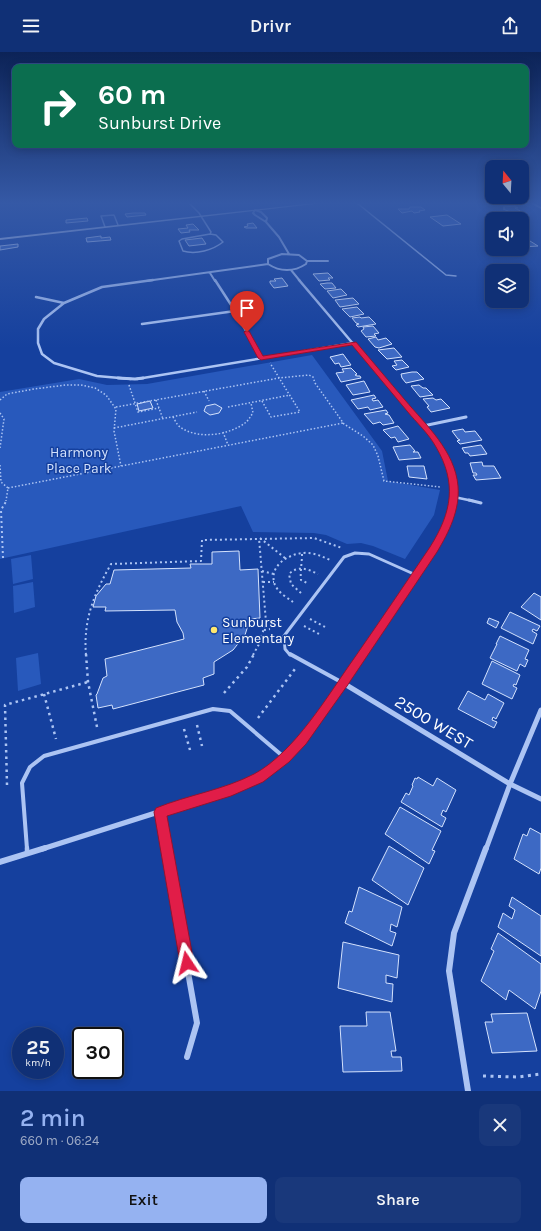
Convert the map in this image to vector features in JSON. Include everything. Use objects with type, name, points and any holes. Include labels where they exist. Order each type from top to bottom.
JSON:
[{"type":"street","points":[[268,264],[267,262],[271,256],[289,254],[299,255],[307,261],[328,261]]},
{"type":"street","points":[[307,261],[303,267],[291,270],[275,268],[268,264],[108,286],[85,293],[64,303],[44,319],[38,329],[38,343],[42,354],[54,363],[96,376],[121,379],[135,379],[353,343]]},
{"type":"street","points":[[0,862],[231,790],[259,778],[285,758],[302,740],[343,683],[444,532],[454,499],[454,487],[451,470],[439,445],[291,270]]},
{"type":"street","points":[[210,273],[235,310],[261,358]]},
{"type":"street","points":[[36,297],[64,303]]},
{"type":"street","points":[[142,324],[235,310]]},
{"type":"street","points":[[423,426],[466,417]]},
{"type":"street","name":"2500 WEST","points":[[343,683],[510,784],[541,799]]},
{"type":"street","points":[[468,1091],[449,971],[454,933],[510,784],[541,710]]},
{"type":"street","points":[[160,812],[198,1023],[187,1057]]},
{"type":"lane","points":[[417,251],[446,275],[456,276]]},
{"type":"lane","points":[[454,499],[481,503]]},
{"type":"lane","points":[[343,683],[291,656],[285,649],[284,636],[344,557],[355,553],[369,554],[416,575]]},
{"type":"lane","points":[[27,854],[22,782],[30,767],[44,756],[214,709],[230,711],[285,758]]},
{"type":"path","points":[[262,401],[271,417],[300,412],[270,362]]},
{"type":"path","points":[[116,407],[280,378],[309,375],[313,377],[315,383],[349,430],[368,440],[376,450],[380,460],[384,481],[440,487]]},
{"type":"path","points":[[0,400],[7,394],[72,384],[95,388],[109,398],[116,407],[117,414],[114,428],[121,466]]},
{"type":"path","points":[[129,384],[138,412],[159,408]]},
{"type":"path","points":[[204,391],[209,401]]},
{"type":"path","points":[[228,407],[290,396]]},
{"type":"path","points":[[156,400],[162,419]]},
{"type":"path","points":[[174,417],[179,426],[189,431],[207,434],[223,432],[242,426],[251,418],[253,413],[251,403]]},
{"type":"path","points":[[114,428],[197,412]]},
{"type":"path","points":[[0,413],[4,419],[0,448]]},
{"type":"path","points":[[8,488],[343,423]]},
{"type":"path","points":[[223,432],[228,445]]},
{"type":"path","points":[[0,466],[1,482],[8,488]]},
{"type":"path","points":[[3,558],[2,510],[7,500],[8,488]]},
{"type":"path","points":[[259,538],[285,558]]},
{"type":"path","points":[[224,693],[247,667],[259,644],[266,622],[259,538]]},
{"type":"path","points":[[97,728],[88,682],[85,646],[89,610],[96,592],[111,564],[201,561],[202,540],[314,538],[342,548]]},
{"type":"path","points":[[293,602],[280,592],[274,582],[274,574],[278,564],[285,558],[307,553],[318,555],[330,560]]},
{"type":"path","points":[[302,554],[302,568],[300,574],[301,580],[309,584]]},
{"type":"path","points":[[301,593],[291,584],[289,574],[293,570],[302,568],[318,574]]},
{"type":"path","points":[[262,571],[274,574]]},
{"type":"path","points":[[263,582],[274,582]]},
{"type":"path","points":[[310,619],[327,628]]},
{"type":"path","points":[[304,626],[321,635]]},
{"type":"path","points":[[264,630],[270,629]]},
{"type":"path","points":[[258,718],[295,669]]},
{"type":"path","points":[[7,785],[5,705],[88,682]]},
{"type":"path","points":[[44,694],[56,739]]},
{"type":"path","points":[[197,726],[202,746]]},
{"type":"path","points":[[184,729],[190,750]]},
{"type":"path","points":[[483,1076],[518,1077],[541,1074]]},
{"type":"green space","name":"Harmony Place Park","points":[[312,355],[382,451],[388,481],[440,490],[434,515],[405,559],[373,546],[361,543],[347,544],[326,535],[314,533],[253,532],[241,506],[0,559],[0,392],[79,379],[107,385],[147,384]]},
{"type":"green space","points":[[31,555],[33,579],[13,584],[11,559]]},
{"type":"green space","points":[[33,582],[35,607],[14,613],[13,586]]},
{"type":"green space","points":[[38,653],[41,684],[18,691],[16,658]]},
{"type":"building","points":[[328,273],[333,278],[328,278],[330,280],[319,281],[313,274]]},
{"type":"building","points":[[282,278],[288,286],[274,288],[270,283],[270,281],[276,281],[274,279]]},
{"type":"building","points":[[332,283],[336,288],[325,289],[320,284]]},
{"type":"building","points":[[341,289],[347,295],[333,298],[327,291]]},
{"type":"building","points":[[353,298],[359,304],[340,307],[335,300]]},
{"type":"building","points":[[357,307],[364,314],[350,317],[342,309]]},
{"type":"building","points":[[369,317],[376,324],[358,327],[356,325],[359,324],[352,318]]},
{"type":"building","points":[[373,326],[379,333],[374,334],[376,336],[366,337],[361,331],[364,329],[363,327]]},
{"type":"building","points":[[376,337],[378,340],[386,338],[392,344],[379,348],[375,347],[368,339]]},
{"type":"building","points":[[394,348],[402,357],[387,359],[378,350]]},
{"type":"building","points":[[343,354],[351,365],[341,367],[339,363],[335,364],[330,357]]},
{"type":"building","points":[[402,360],[409,367],[396,370],[392,366],[397,365],[394,361]]},
{"type":"building","points":[[351,368],[357,374],[355,375],[360,376],[361,378],[341,382],[336,373],[344,372],[342,369]]},
{"type":"building","points":[[417,372],[424,379],[406,383],[401,374]]},
{"type":"building","points":[[364,381],[370,392],[353,395],[346,385]]},
{"type":"building","points":[[419,385],[426,388],[433,395],[420,397],[411,386]]},
{"type":"building","points":[[374,395],[376,398],[372,399],[373,401],[378,400],[383,407],[370,410],[368,407],[358,409],[351,400]]},
{"type":"building","points":[[433,398],[436,400],[441,399],[450,408],[431,412],[427,407],[429,406],[423,399]]},
{"type":"building","points":[[150,401],[153,408],[139,411],[137,404]]},
{"type":"building","points":[[215,404],[222,408],[219,413],[210,415],[204,411],[206,406]]},
{"type":"building","points":[[386,410],[388,413],[385,414],[389,415],[394,423],[383,425],[380,422],[373,424],[364,414]]},
{"type":"building","points":[[398,426],[409,439],[398,442],[395,437],[391,438],[383,430]]},
{"type":"building","points":[[463,429],[465,432],[475,431],[482,440],[460,444],[457,441],[460,440],[452,431]]},
{"type":"building","points":[[410,445],[415,451],[413,452],[418,452],[421,458],[399,460],[393,447]]},
{"type":"building","points":[[481,445],[487,454],[470,456],[468,453],[465,453],[462,448]]},
{"type":"building","points":[[482,462],[483,466],[494,466],[501,478],[476,480],[473,475],[477,475],[476,473],[473,473],[470,463]]},
{"type":"building","points":[[407,466],[424,466],[427,479],[409,477]]},
{"type":"building","name":"Sunburst Elementary","points":[[239,551],[240,570],[258,569],[260,618],[250,619],[245,635],[233,650],[214,662],[214,674],[203,678],[204,685],[113,709],[112,705],[98,708],[96,695],[103,678],[107,676],[105,659],[184,639],[183,633],[177,622],[175,610],[105,611],[106,607],[93,607],[96,596],[106,584],[110,584],[114,570],[191,568],[190,564],[212,564],[212,552]]},
{"type":"building","points":[[534,593],[541,597],[541,620],[521,607]]},
{"type":"building","points":[[510,612],[540,626],[537,631],[533,629],[532,631],[537,634],[533,644],[501,628]]},
{"type":"building","points":[[489,618],[499,622],[496,628],[487,623]]},
{"type":"building","points":[[500,636],[529,650],[525,659],[528,660],[525,667],[520,664],[517,671],[490,658]]},
{"type":"building","points":[[492,661],[520,675],[516,685],[514,684],[513,686],[517,688],[512,699],[482,684]]},
{"type":"building","points":[[468,691],[485,700],[488,694],[504,703],[496,719],[493,717],[492,720],[497,722],[494,728],[458,709]]},
{"type":"building","points":[[418,777],[433,786],[437,778],[456,790],[446,812],[443,810],[441,815],[446,818],[442,827],[401,802],[406,793],[409,795],[415,778],[417,779]]},
{"type":"building","points":[[400,807],[441,831],[432,850],[435,851],[429,864],[385,834]]},
{"type":"building","points":[[530,828],[541,834],[541,868],[539,874],[514,859],[523,834],[527,836]]},
{"type":"building","points":[[389,846],[424,868],[408,905],[372,880]]},
{"type":"building","points":[[359,887],[402,907],[397,927],[391,924],[390,931],[396,933],[392,946],[345,923],[349,911],[352,912]]},
{"type":"building","points":[[512,897],[541,916],[541,956],[498,927],[503,913],[512,919],[515,910],[509,906]]},
{"type":"building","points":[[498,933],[541,964],[541,991],[535,1009],[509,990],[506,1000],[481,981],[494,951],[491,949]]},
{"type":"building","points":[[343,942],[399,955],[397,978],[386,975],[386,983],[393,984],[392,1002],[338,988]]},
{"type":"building","points":[[366,1012],[390,1012],[396,1051],[391,1051],[392,1057],[401,1057],[402,1071],[343,1072],[340,1026],[367,1026]]},
{"type":"building","points":[[527,1013],[537,1051],[492,1053],[485,1022],[493,1022],[491,1014]]},
{"type":"place","name":"Sunburst Elementary","points":[[214,630]]},
{"type":"route","points":[[187,963],[160,812],[231,790],[259,778],[285,758],[302,740],[343,683],[434,549],[444,532],[454,501],[454,487],[451,470],[439,445],[353,343],[261,358],[247,332]]}]
